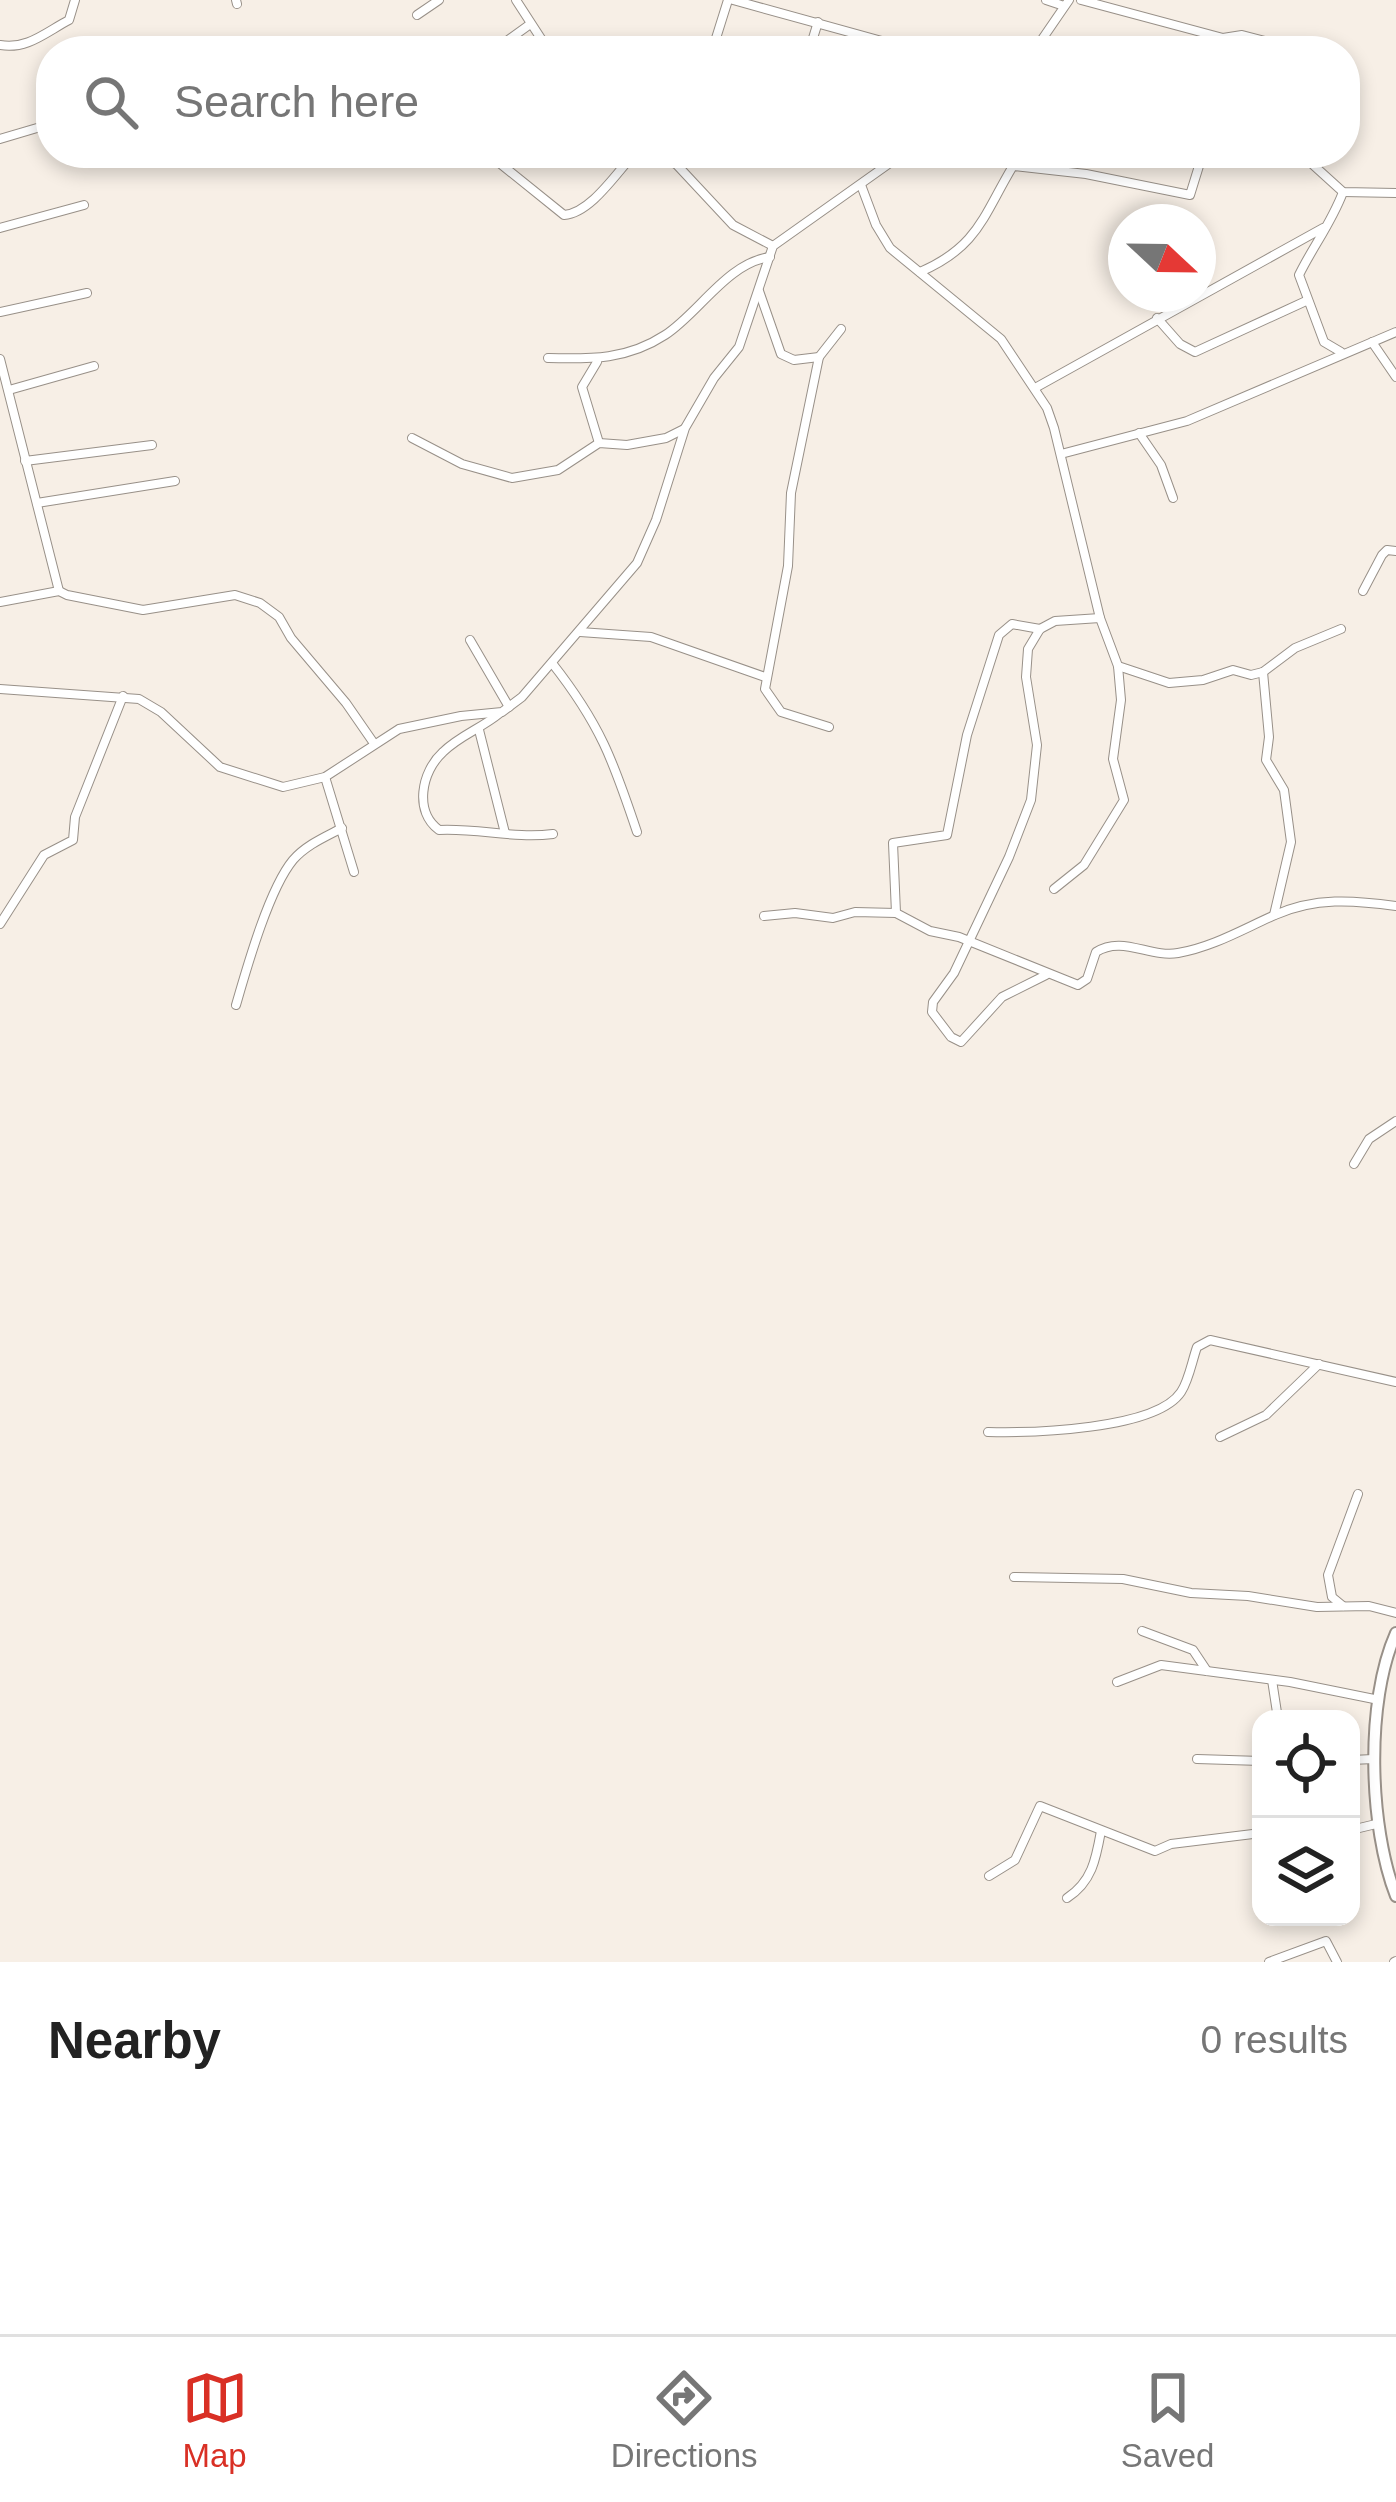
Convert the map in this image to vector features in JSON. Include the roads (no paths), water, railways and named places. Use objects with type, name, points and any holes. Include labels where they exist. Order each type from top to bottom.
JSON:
[{"type":"main road","points":[[1396,1633],[1380,1700],[1376,1759],[1376,1824],[1396,1896]]},
{"type":"street","points":[[43,36],[69,20],[76,0]]},
{"type":"street","points":[[417,15],[439,0]]},
{"type":"street","points":[[516,0],[537,36]]},
{"type":"street","points":[[717,36],[730,0],[866,36]]},
{"type":"street","points":[[1044,36],[1067,3],[1046,0]]},
{"type":"street","points":[[1081,0],[1216,36]]},
{"type":"street","points":[[814,36],[818,22]]},
{"type":"street","points":[[515,36],[529,26]]},
{"type":"street","points":[[0,45],[19,47],[36,39]]},
{"type":"street","points":[[0,139],[36,128]]},
{"type":"street","points":[[506,168],[564,215],[574,214],[621,168]]},
{"type":"street","points":[[679,168],[733,225],[773,246]]},
{"type":"street","points":[[553,834],[519,838],[475,828],[439,830],[424,812],[424,787],[432,766],[442,753],[505,709],[552,663],[637,563],[648,543],[685,428],[714,378],[739,347],[773,246],[884,168]]},
{"type":"street","points":[[920,272],[953,256],[968,241],[1012,168]]},
{"type":"street","points":[[1031,168],[1190,195],[1198,168]]},
{"type":"street","points":[[1316,168],[1343,193],[1396,193]]},
{"type":"street","points":[[861,185],[883,238],[1001,339],[1047,408],[1060,454],[1100,618],[1118,666],[1121,700],[1113,759],[1124,789],[1122,808],[1084,865],[1054,889]]},
{"type":"street","points":[[1342,353],[1324,342],[1306,301],[1300,271],[1343,193]]},
{"type":"street","points":[[0,228],[85,206]]},
{"type":"street","points":[[1035,388],[1323,228]]},
{"type":"street","points":[[548,358],[598,360],[663,337],[726,280],[756,260],[770,257]]},
{"type":"street","points":[[759,290],[782,354],[794,360],[819,357]]},
{"type":"street","points":[[0,312],[87,293]]},
{"type":"street","points":[[1156,318],[1180,344],[1195,352],[1306,301]]},
{"type":"street","points":[[829,727],[781,712],[765,689],[765,677],[788,566],[790,493],[819,357],[841,329]]},
{"type":"street","points":[[1060,454],[1229,404],[1396,332]]},
{"type":"street","points":[[1320,362],[1324,342]]},
{"type":"street","points":[[1372,342],[1396,377]]},
{"type":"street","points":[[0,358],[59,591]]},
{"type":"street","points":[[598,360],[581,387],[599,443]]},
{"type":"street","points":[[9,390],[94,366]]},
{"type":"street","points":[[412,438],[462,464],[512,478],[558,470],[599,443],[626,445],[666,438],[685,428]]},
{"type":"street","points":[[1139,433],[1161,465],[1172,498]]},
{"type":"street","points":[[25,461],[152,445]]},
{"type":"street","points":[[37,503],[175,481]]},
{"type":"street","points":[[1364,591],[1382,555],[1396,551]]},
{"type":"street","points":[[0,602],[59,591],[143,610],[235,596],[260,603],[279,617],[374,742]]},
{"type":"street","points":[[1048,974],[1002,997],[980,1017],[965,1040],[957,1042],[931,1007],[954,973],[1031,800],[1037,745],[1026,659],[1040,629],[1055,621],[1100,618]]},
{"type":"street","points":[[896,913],[893,843],[946,835],[967,735],[999,635],[1012,624],[1040,629]]},
{"type":"street","points":[[1118,666],[1169,683],[1203,680],[1227,670],[1251,675],[1263,672],[1284,654],[1341,629]]},
{"type":"street","points":[[579,632],[651,637],[765,677]]},
{"type":"street","points":[[470,640],[505,709]]},
{"type":"street","points":[[552,663],[587,707],[611,754],[637,832]]},
{"type":"street","points":[[1263,672],[1269,737],[1266,760],[1284,790],[1291,842],[1274,915]]},
{"type":"street","points":[[0,688],[123,695],[151,703],[210,759],[231,772],[283,787],[325,777],[374,742],[419,723],[505,709]]},
{"type":"street","points":[[0,924],[44,855],[73,840],[74,817],[123,695]]},
{"type":"street","points":[[478,729],[505,833]]},
{"type":"street","points":[[325,777],[354,872]]},
{"type":"street","points":[[236,1005],[251,953],[288,867],[302,851],[342,828]]},
{"type":"street","points":[[764,916],[896,913],[930,931],[967,940],[1078,985],[1087,979],[1100,948],[1121,945],[1171,955],[1326,900],[1396,906]]},
{"type":"street","points":[[1354,1164],[1369,1139],[1396,1121]]},
{"type":"street","points":[[988,1432],[1087,1429],[1155,1408],[1180,1392],[1196,1347],[1210,1340],[1396,1382]]},
{"type":"street","points":[[1220,1437],[1266,1415],[1320,1364]]},
{"type":"street","points":[[1344,1606],[1332,1597],[1328,1575],[1358,1493]]},
{"type":"street","points":[[1014,1577],[1123,1580],[1191,1593],[1317,1607],[1369,1606],[1396,1613]]},
{"type":"street","points":[[1142,1631],[1193,1650],[1208,1672]]},
{"type":"street","points":[[1117,1682],[1162,1665],[1380,1700]]},
{"type":"street","points":[[1272,1680],[1277,1710]]},
{"type":"street","points":[[1197,1759],[1252,1761]]},
{"type":"street","points":[[1360,1760],[1376,1759]]},
{"type":"street","points":[[988,1876],[1015,1860],[1040,1806],[1155,1851],[1183,1842],[1252,1834]]},
{"type":"street","points":[[1360,1828],[1376,1824]]},
{"type":"street","points":[[1066,1898],[1091,1873],[1101,1831]]},
{"type":"street","points":[[1269,1962],[1327,1941],[1337,1962]]}]
